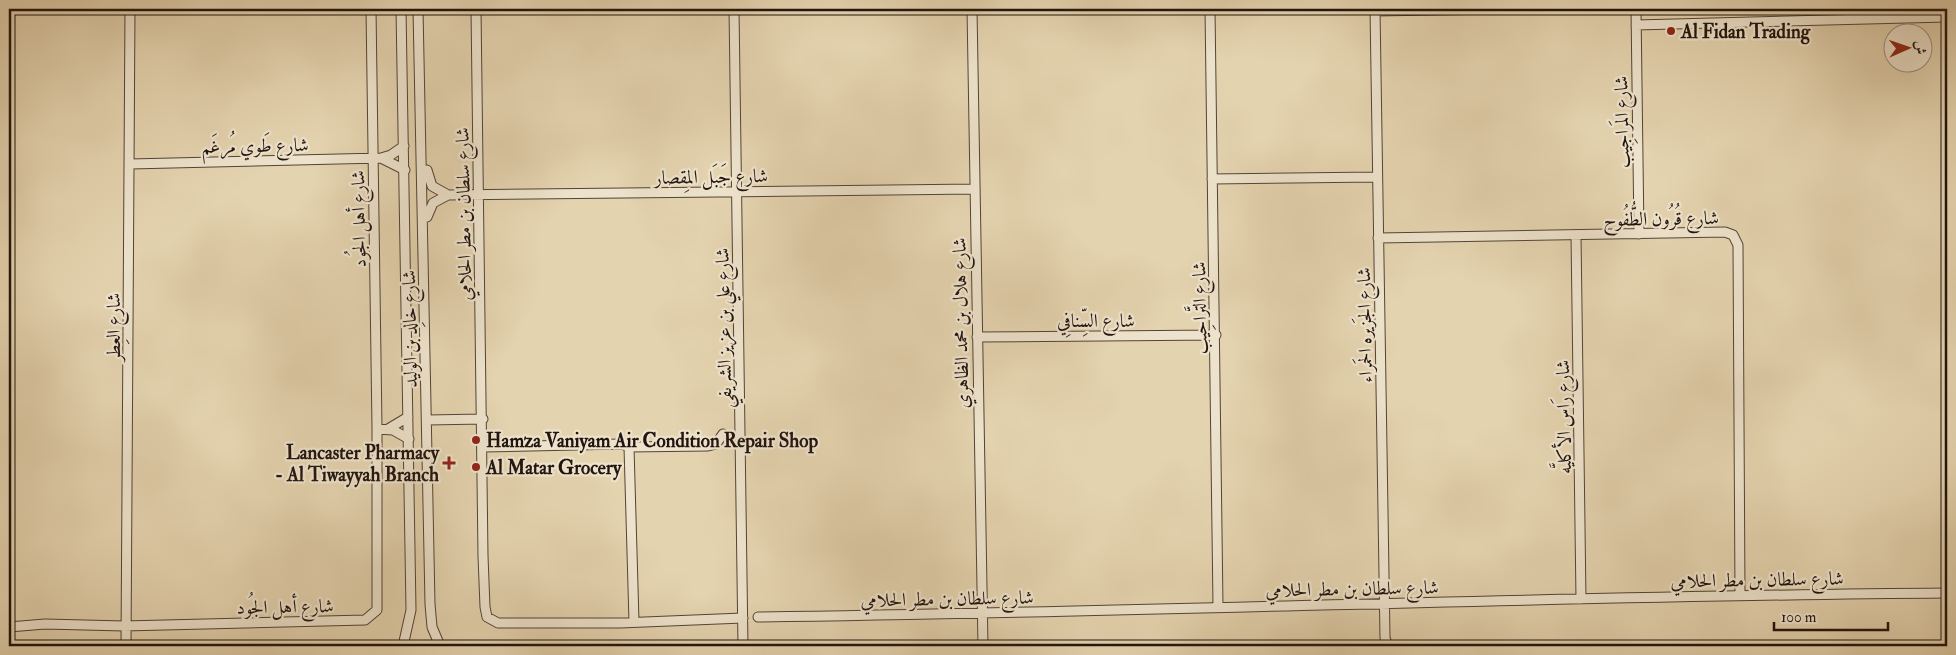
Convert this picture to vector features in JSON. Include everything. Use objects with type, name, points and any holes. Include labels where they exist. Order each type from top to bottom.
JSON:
[{"type":"street","name":"شارع العِطر","points":[[125,646],[130,9]]},
{"type":"street","name":"شارع أهل الجُود","points":[[9,627],[45,624],[124,626],[365,620],[370,618],[379,604],[377,158],[371,9]]},
{"type":"street","name":"شارع خالِد بن الوليد","points":[[401,9],[411,610],[403,646]]},
{"type":"street","name":"شارع خالِد بن الوليد","points":[[418,9],[430,604],[432,627],[440,646]]},
{"type":"street","name":"شارع سلطان بن مطر الحلامي","points":[[476,9],[484,447],[483,556],[487,617],[498,623],[634,622],[743,618]]},
{"type":"street","name":"شارع علي بن عزيز الشريفي","points":[[734,9],[743,646]]},
{"type":"street","name":"شارع هلال بن محمد الظاهري","points":[[972,9],[981,614],[979,646]]},
{"type":"street","name":"شارع التَّراحِيب","points":[[1210,9],[1216,335],[1218,606]]},
{"type":"street","name":"شارع الجَزيره الحَمراء","points":[[1385,643],[1375,10],[1497,9]]},
{"type":"street","name":"شارع المَراجِيب","points":[[1636,9],[1639,234]]},
{"type":"street","points":[[1886,9],[1886,19]]},
{"type":"street","points":[[1636,25],[1947,17]]},
{"type":"street","points":[[422,145],[428,178],[438,191],[448,195]]},
{"type":"street","name":"شارع طَوي مُرغَم","points":[[130,164],[377,158],[404,146]]},
{"type":"street","name":"شارع طَوي مُرغَم","points":[[377,158],[405,170]]},
{"type":"street","points":[[1212,179],[1378,177]]},
{"type":"street","name":"شارع جَبَل المِقصار","points":[[448,195],[975,189]]},
{"type":"street","points":[[424,252],[429,209],[433,203],[448,195]]},
{"type":"street","name":"شارع قُرُون الطُّفُوح","points":[[1378,238],[1725,232],[1733,235],[1738,245],[1740,594]]},
{"type":"street","name":"شارع رَاس الأكليَّه","points":[[1576,235],[1581,599]]},
{"type":"street","name":"شارع السِّنافِي","points":[[977,337],[1216,335]]},
{"type":"street","points":[[388,429],[408,417]]},
{"type":"street","points":[[427,420],[483,419]]},
{"type":"street","points":[[377,429],[388,429],[409,439]]},
{"type":"street","points":[[484,447],[622,444],[629,447],[712,446],[723,434]]},
{"type":"street","points":[[629,447],[634,622]]},
{"type":"street","name":"شارع سلطان بن مطر الحلامي","points":[[758,617],[981,614],[1218,606],[1385,604],[1740,594],[1947,593]]},
{"type":"street","name":"شارع هلال بن محمد الظاهري","points":[[981,636],[983,646]]},
{"type":"place","name":"Al Fidan Trading","points":[[1671,31]]},
{"type":"place","name":"Hamza Vaniyam Air Condition Repair Shop","points":[[476,440]]},
{"type":"place","name":"Lancaster Pharmacy - Al Tiwayyah Branch","points":[[449,463]]},
{"type":"place","name":"Al Matar Grocery","points":[[476,467]]}]
